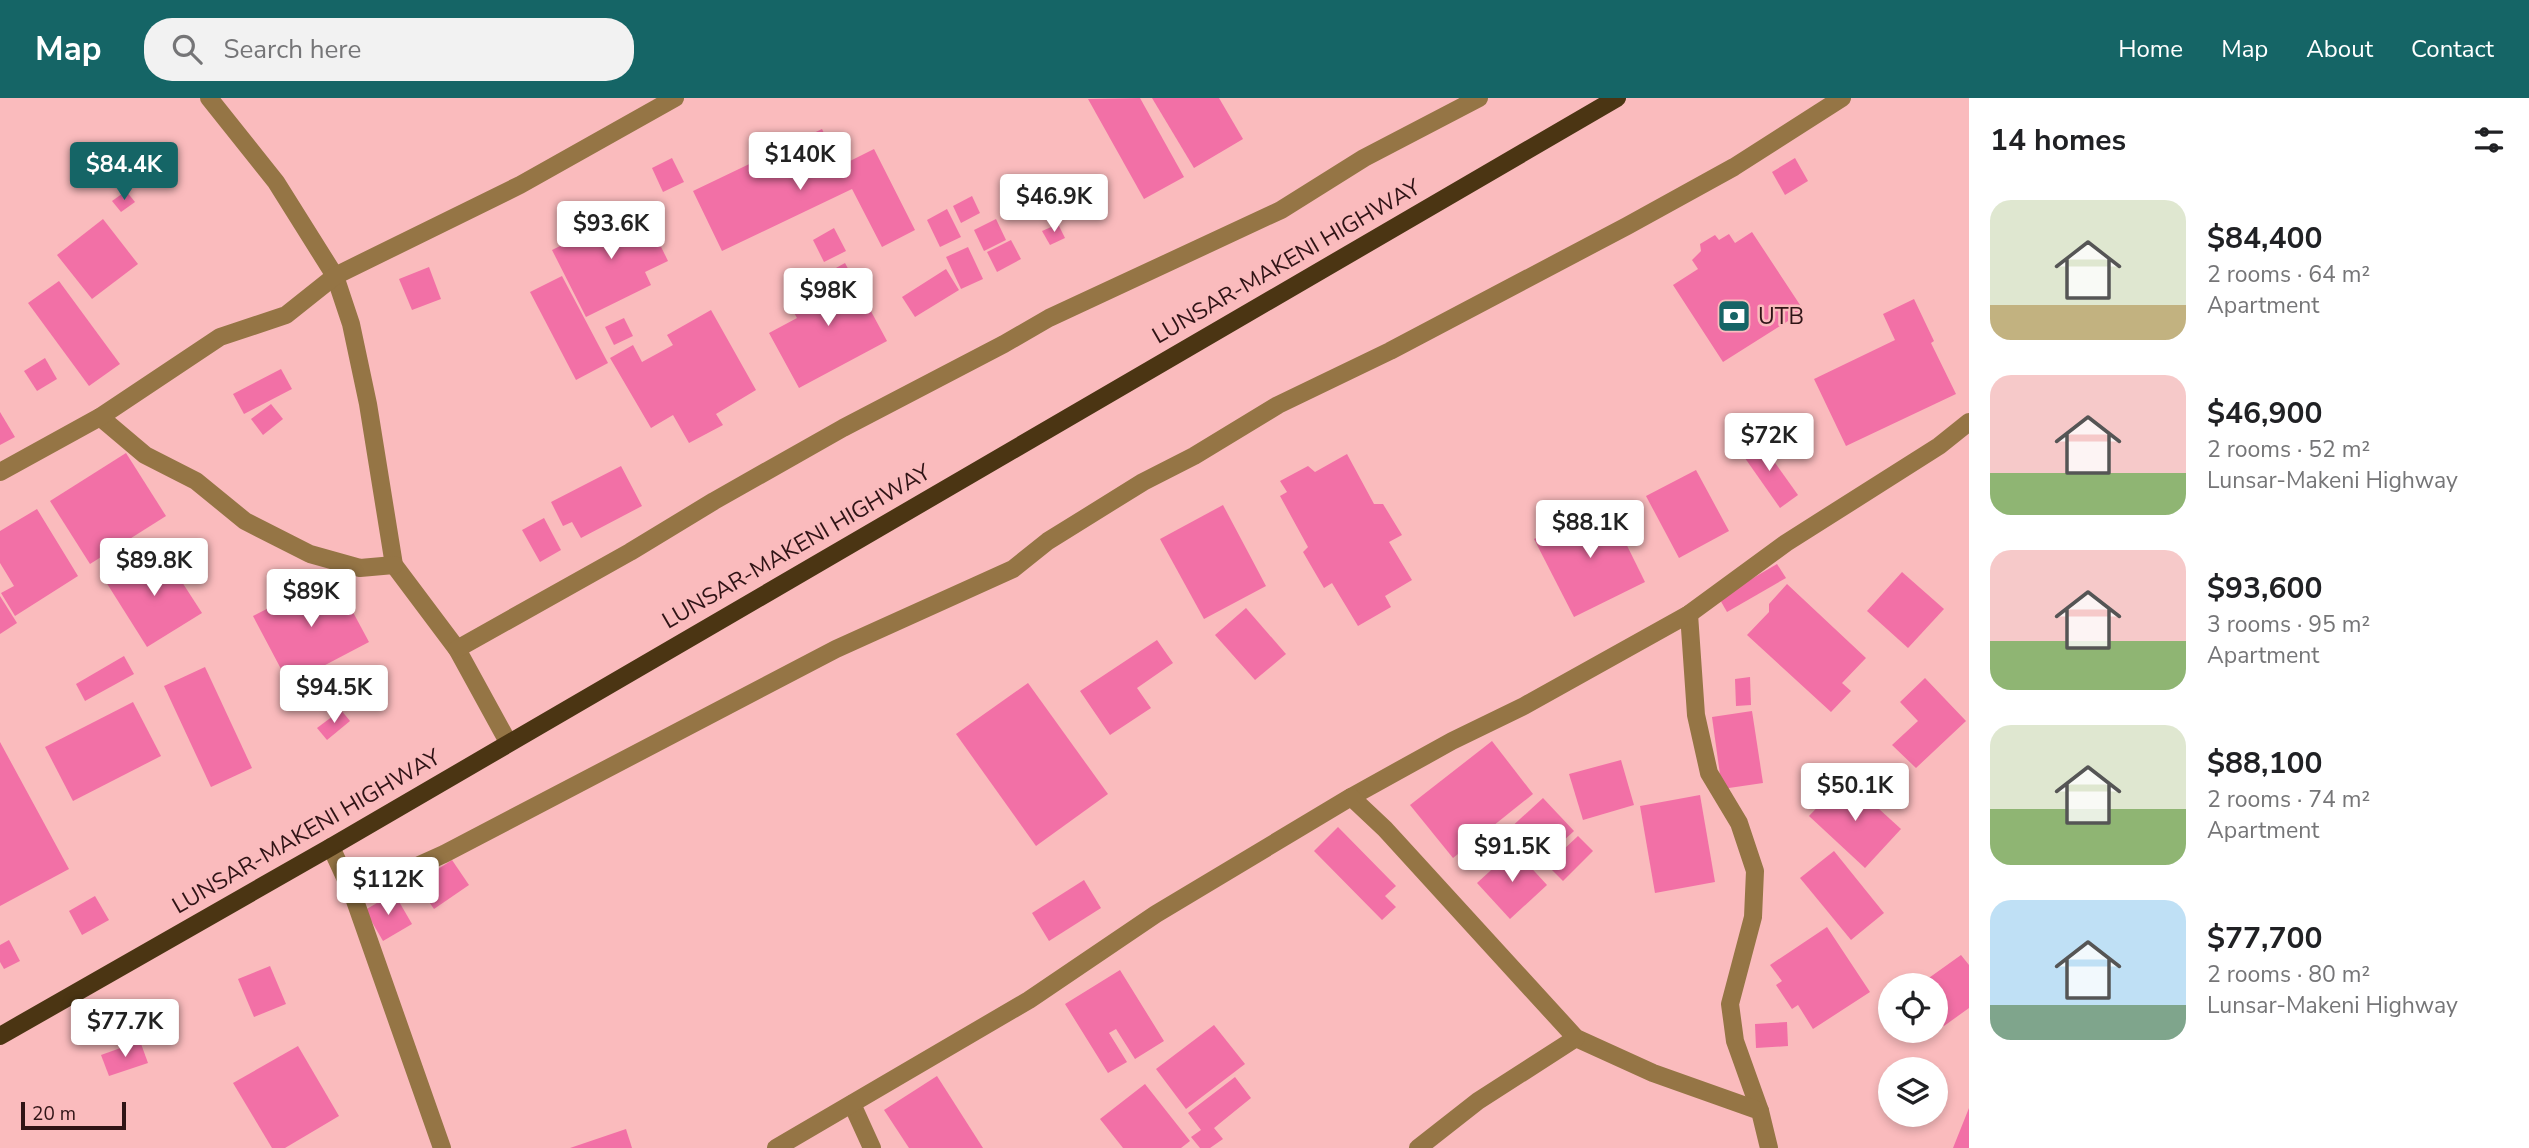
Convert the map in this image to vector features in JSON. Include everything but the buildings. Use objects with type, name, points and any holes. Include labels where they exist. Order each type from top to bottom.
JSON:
[{"type":"main road","name":"LUNSAR-MAKENI HIGHWAY","points":[[0,1036],[331,847],[1617,98]]},
{"type":"street","points":[[209,98],[276,182],[335,276],[351,324],[368,404],[394,565],[457,649],[508,742]]},
{"type":"street","points":[[0,472],[100,417],[220,337],[286,316],[335,276],[520,185],[675,98]]},
{"type":"street","points":[[457,649],[843,428],[1049,318],[1281,210],[1364,158],[1479,98]]},
{"type":"street","points":[[353,895],[444,854],[836,649],[1013,569],[1048,541],[1143,482],[1194,456],[1278,405],[1390,351],[1639,219],[1734,167],[1842,98]]},
{"type":"street","points":[[100,417],[145,455],[196,481],[245,521],[288,543],[310,554],[360,568],[394,565]]},
{"type":"street","points":[[776,1148],[1029,1000],[1157,914],[1351,796],[1452,741],[1524,706],[1689,614],[1786,543],[1940,446],[1969,422]]},
{"type":"street","points":[[1689,614],[1696,715],[1709,773],[1739,823],[1755,871],[1753,917],[1730,1004],[1735,1041],[1760,1111],[1769,1148]]},
{"type":"street","points":[[1351,796],[1385,829],[1576,1038],[1653,1073],[1760,1111]]},
{"type":"street","points":[[331,847],[353,895],[442,1148]]},
{"type":"street","points":[[1418,1148],[1478,1101],[1576,1038]]},
{"type":"street","points":[[852,1104],[872,1148]]},
{"type":"place","name":"UTB","points":[[1734,316]]}]
